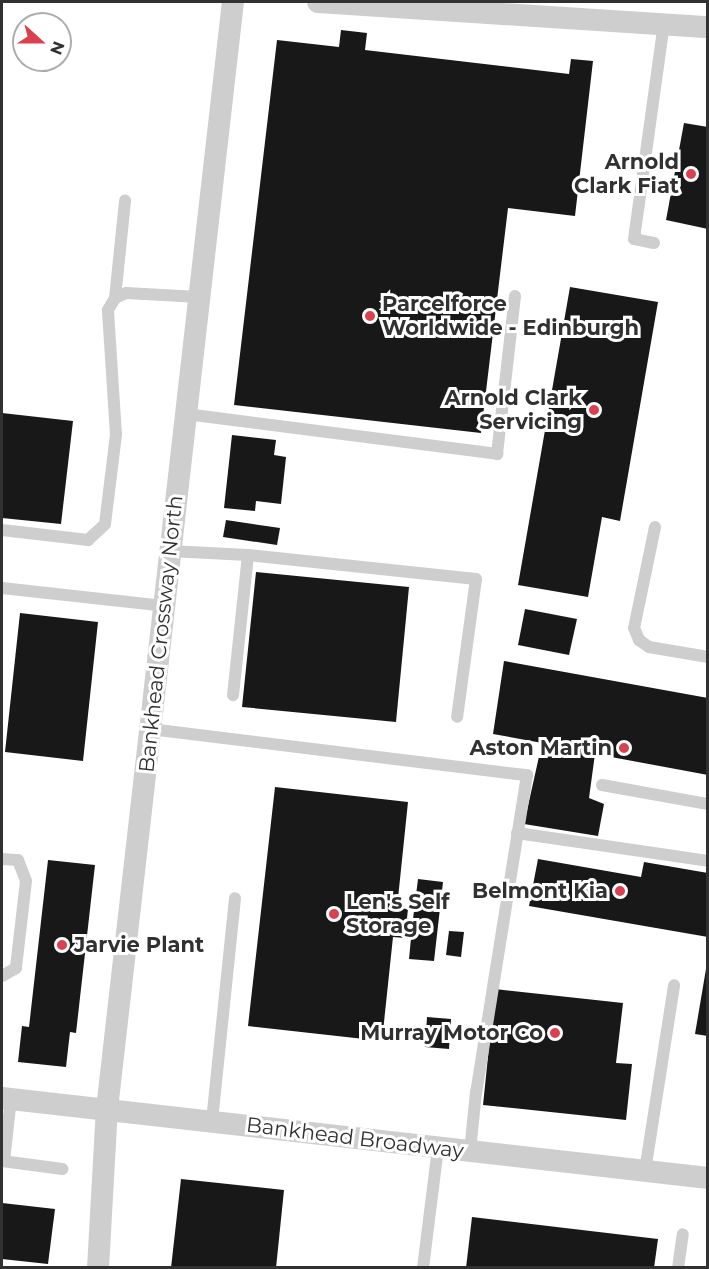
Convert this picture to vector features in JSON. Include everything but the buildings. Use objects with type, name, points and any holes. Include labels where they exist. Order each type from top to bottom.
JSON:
[{"type":"street","name":"Bankhead Crossway North","points":[[98,1268],[107,1109],[233,2]]},
{"type":"street","points":[[318,2],[426,5],[708,27]]},
{"type":"street","name":"Bankhead Broadway","points":[[6,1099],[708,1178]]},
{"type":"lane","points":[[654,243],[634,238],[664,24]]},
{"type":"lane","points":[[2,530],[88,540],[105,524],[116,435],[108,310],[115,298],[125,201]]},
{"type":"lane","points":[[115,298],[126,293],[199,297]]},
{"type":"lane","points":[[186,414],[497,454],[515,296]]},
{"type":"lane","points":[[655,527],[634,628],[639,640],[649,647],[708,657]]},
{"type":"lane","points":[[170,551],[248,555],[476,579],[457,717]]},
{"type":"lane","points":[[233,695],[248,555]]},
{"type":"lane","points":[[2,588],[164,606]]},
{"type":"lane","points":[[150,729],[527,775],[476,1092],[470,1151]]},
{"type":"lane","points":[[602,785],[708,804]]},
{"type":"lane","points":[[517,833],[708,861]]},
{"type":"lane","points":[[2,859],[18,860],[26,881],[16,968],[2,976]]},
{"type":"lane","points":[[212,1121],[235,898]]},
{"type":"lane","points":[[645,1171],[674,986]]},
{"type":"lane","points":[[6,1099],[3,1161],[62,1169]]},
{"type":"lane","points":[[423,1268],[438,1147]]},
{"type":"lane","points":[[678,1268],[682,1234]]},
{"type":"place","name":"Arnold Clark Fiat","points":[[691,174]]},
{"type":"place","name":"Parcelforce Worldwide - Edinburgh","points":[[370,316]]},
{"type":"place","name":"Arnold Clark Servicing","points":[[594,410]]},
{"type":"place","name":"Aston Martin","points":[[624,748]]},
{"type":"place","name":"Belmont Kia","points":[[620,891]]},
{"type":"place","name":"Len's Self Storage","points":[[334,914]]},
{"type":"place","name":"Jarvie Plant","points":[[62,945]]},
{"type":"place","name":"Murray Motor Co","points":[[555,1033]]}]
